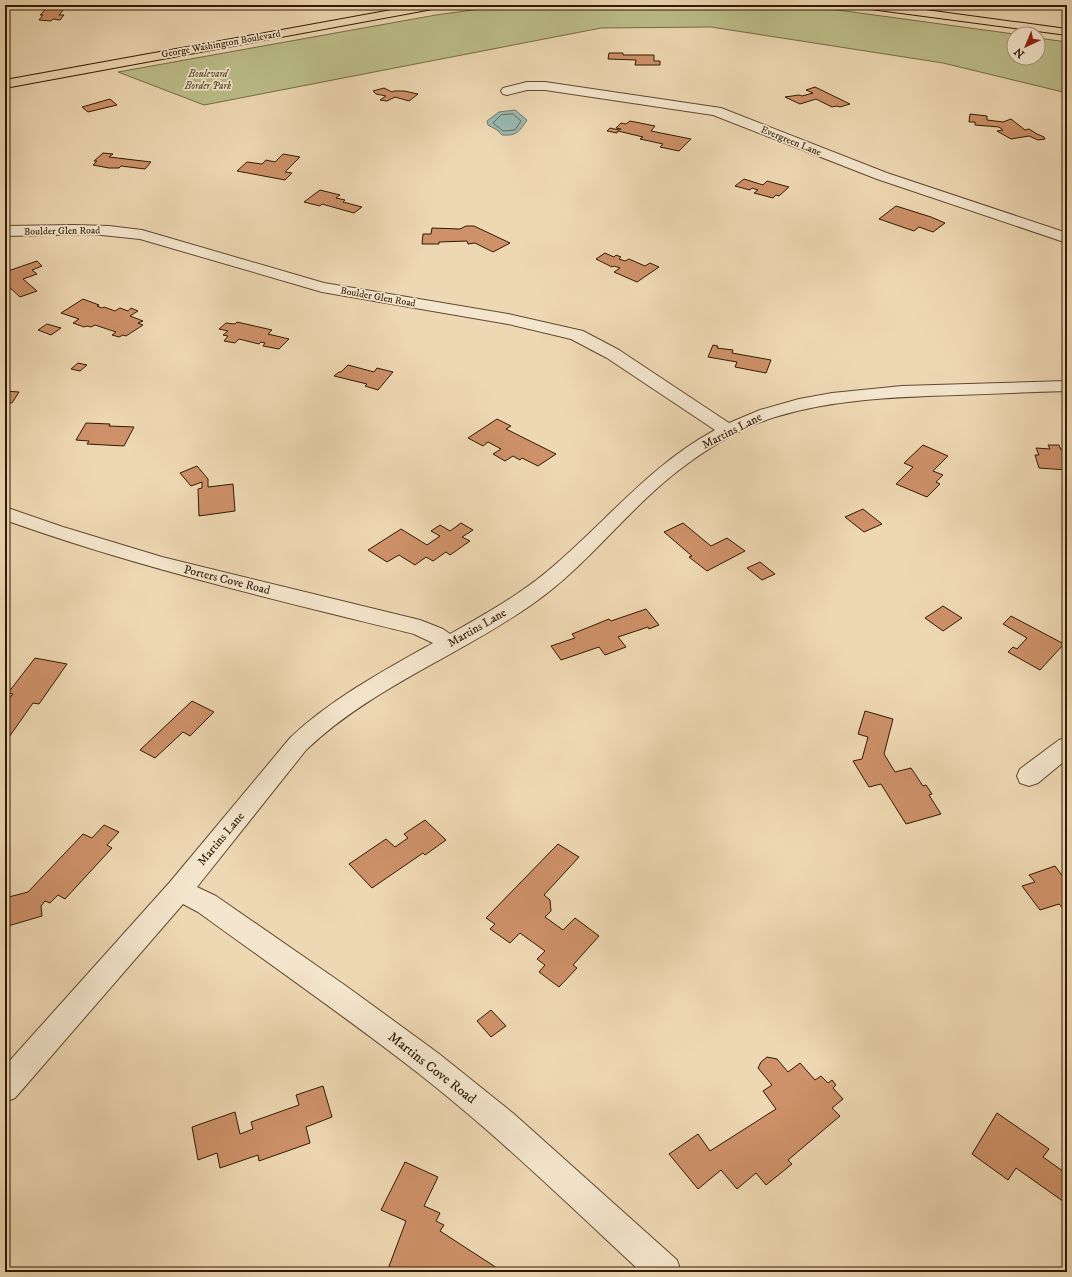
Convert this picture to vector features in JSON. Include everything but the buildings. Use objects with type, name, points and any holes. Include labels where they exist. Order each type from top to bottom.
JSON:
[{"type":"main road","name":"George Washington Boulevard","points":[[5,84],[438,5]]},
{"type":"main road","points":[[863,5],[1067,34]]},
{"type":"street","name":"Evergreen Lane","points":[[507,91],[527,86],[544,86],[716,111],[882,176],[1067,238]]},
{"type":"street","name":"Boulder Glen Road","points":[[5,231],[89,230],[135,233],[322,287],[494,316],[565,332],[588,340],[613,354],[727,430]]},
{"type":"street","name":"Martins Lane","points":[[5,1088],[179,890],[298,744],[350,703],[505,611],[552,579],[659,477],[682,458],[727,430],[769,412],[800,404],[833,398],[881,393],[1067,386]]},
{"type":"street","name":"Porters Cove Road","points":[[5,513],[56,532],[128,555],[420,628],[435,634],[448,644]]},
{"type":"street","points":[[1029,776],[1067,746]]},
{"type":"street","name":"Martins Cove Road","points":[[179,890],[206,904],[336,995],[428,1063],[509,1128],[665,1272]]},
{"type":"green space","name":"Boulevard Border Park","points":[[509,5],[801,5],[1006,33],[1006,66],[1046,66],[1046,39],[1067,42],[1067,93],[943,63],[711,27],[601,28],[204,105],[118,72],[436,15]]},
{"type":"water","points":[[515,110],[527,120],[522,128],[514,134],[502,135],[488,125],[487,121],[499,112]]}]
